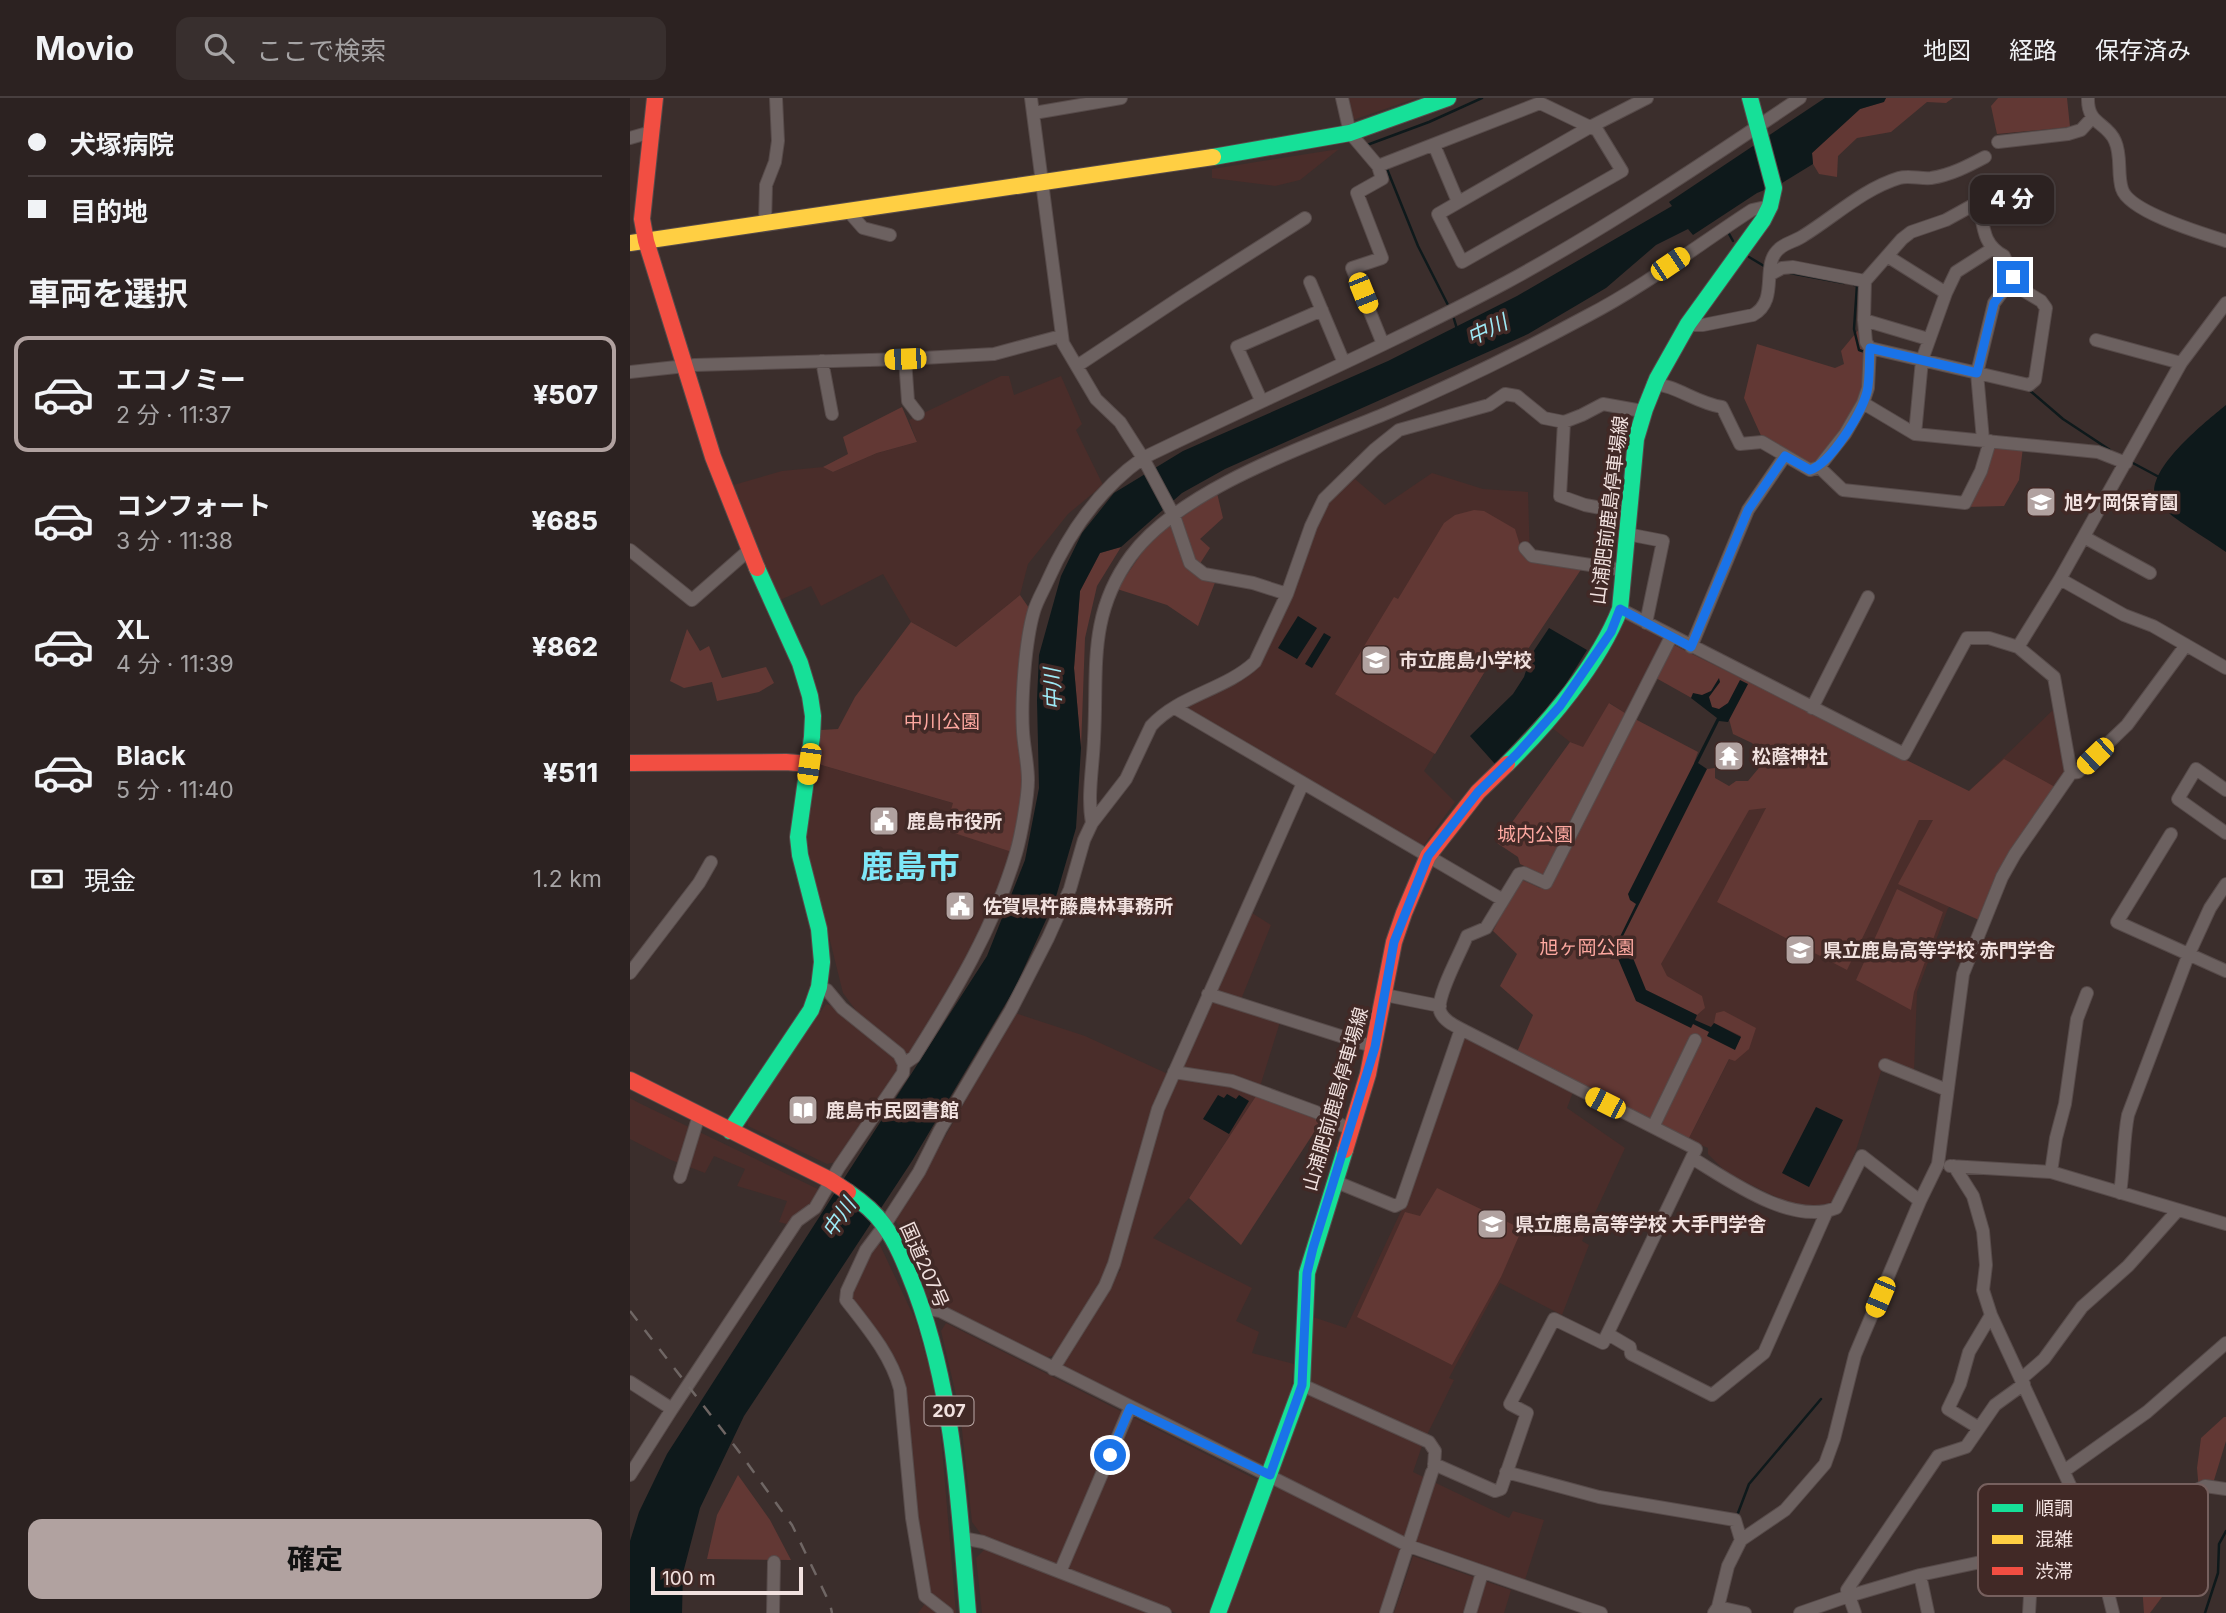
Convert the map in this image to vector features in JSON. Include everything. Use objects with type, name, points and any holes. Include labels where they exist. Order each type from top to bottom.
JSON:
[{"type":"main road","points":[[655,98],[638,242],[685,367],[713,457],[748,550],[788,633],[810,696],[813,716],[798,837],[819,929],[822,962],[819,987],[811,1010],[730,1131]]},
{"type":"main road","points":[[638,242],[1256,151],[1350,133],[1448,98]]},
{"type":"main road","points":[[1750,98],[1758,126]]},
{"type":"main road","name":"山浦肥前鹿島停車場線","points":[[1218,1613],[1302,1385],[1307,1273],[1375,1047],[1394,942],[1428,856],[1478,792],[1560,706],[1611,632],[1620,609],[1636,439],[1642,411],[1666,359],[1770,206],[1774,188],[1758,126]]},
{"type":"main road","points":[[630,763],[809,764]]},
{"type":"main road","name":"国道207号","points":[[630,1080],[833,1182],[860,1200],[883,1223],[899,1250],[924,1308],[938,1354],[951,1417],[968,1613]]},
{"type":"street","points":[[765,224],[766,186],[775,162],[778,141],[776,98]]},
{"type":"street","points":[[1031,98],[1061,336],[1096,399],[1121,422],[1143,458],[1174,516],[1187,556],[1196,570],[1287,594]]},
{"type":"street","points":[[1034,113],[1121,98]]},
{"type":"street","points":[[1342,98],[1350,133],[1378,166],[1382,178],[1357,192],[1382,258],[1352,268],[1383,344]]},
{"type":"street","points":[[1378,166],[1540,103],[1590,127],[1597,130],[1622,171],[1462,262],[1438,214],[1590,127],[1647,98]]},
{"type":"street","points":[[904,1064],[914,1057],[967,972],[1016,852],[1028,782],[1023,731],[1027,643],[1034,610],[1082,517],[1123,472],[1143,458],[1345,363],[1509,281],[1576,242],[1800,98]]},
{"type":"street","points":[[2088,98],[2092,118],[2112,135],[2117,144],[2121,189],[2126,196],[2169,223],[2226,241]]},
{"type":"street","points":[[1998,142],[2068,134],[2081,130],[2092,118]]},
{"type":"street","points":[[630,138],[651,132]]},
{"type":"street","points":[[1434,145],[1458,202]]},
{"type":"street","points":[[1689,325],[1703,325],[1760,311],[1767,300],[1771,263],[1778,249],[1802,237],[1863,194],[1901,177],[1931,178],[1962,170],[1985,157]]},
{"type":"street","points":[[1653,384],[1664,385],[1705,404],[1722,407],[1740,444],[1762,442],[1810,470],[1819,467],[1845,434],[1863,403],[1868,388],[1870,348],[1866,342],[1864,320],[1865,281],[1911,232],[1946,220],[1979,204],[1987,242],[1992,249],[2004,256],[2017,286],[2041,301],[2046,308],[2035,380],[2029,385],[1870,348]]},
{"type":"street","points":[[1092,823],[1090,810],[1095,665],[1102,612],[1115,581],[1150,534],[1238,477],[1433,393],[1588,316],[1752,209],[1770,206]]},
{"type":"street","points":[[849,212],[863,228],[890,235]]},
{"type":"street","points":[[1077,366],[1306,218]]},
{"type":"street","points":[[1915,434],[1922,360],[1946,293],[1956,272],[1992,249]]},
{"type":"street","points":[[1887,256],[1946,293]]},
{"type":"street","points":[[1771,274],[1782,268],[1793,267],[1865,281]]},
{"type":"street","points":[[1819,467],[1843,490],[1965,503],[1981,471],[1986,441],[1977,373],[1994,303],[2013,277]]},
{"type":"street","points":[[1310,282],[1345,363]]},
{"type":"street","points":[[2018,647],[2060,579],[2181,363],[2226,303]]},
{"type":"street","points":[[1261,401],[1237,347],[1322,310]]},
{"type":"street","points":[[1864,320],[1928,339]]},
{"type":"street","points":[[630,372],[695,365],[994,354],[1061,336]]},
{"type":"street","points":[[2096,340],[2181,363]]},
{"type":"street","points":[[905,359],[908,401],[918,414]]},
{"type":"street","points":[[822,361],[832,414]]},
{"type":"street","points":[[947,1613],[925,1596],[923,1589],[896,1374],[889,1359],[846,1300],[846,1291],[866,1250],[919,1172],[940,1130],[1011,1010],[1070,889],[1092,823],[1126,779],[1151,726],[1190,698],[1247,670],[1255,662],[1287,594],[1311,526],[1324,499],[1374,450],[1399,430],[1489,405],[1505,394],[1517,396],[1544,418],[1564,422],[1603,404],[1642,411]]},
{"type":"street","points":[[1863,403],[1915,434],[2098,452],[2128,459]]},
{"type":"street","points":[[1564,422],[1560,496],[1585,505],[1628,513]]},
{"type":"street","points":[[1691,647],[1748,510],[1785,456]]},
{"type":"street","points":[[1627,534],[1663,541],[1646,623]]},
{"type":"street","points":[[2084,537],[2150,573]]},
{"type":"street","points":[[1525,548],[1532,556],[1623,570]]},
{"type":"street","points":[[630,550],[692,600],[748,550]]},
{"type":"street","points":[[2060,579],[2124,615],[2153,626],[2226,668]]},
{"type":"street","points":[[1812,708],[1868,597]]},
{"type":"street","points":[[1620,609],[1904,754],[1967,638],[1989,638],[2018,647],[2054,677],[2071,773],[2002,877],[1963,974],[1938,1164],[1855,1355],[1825,1464],[1785,1510],[1741,1540],[1728,1566],[1716,1610],[1745,1613]]},
{"type":"street","points":[[1433,1472],[1495,1490],[1501,1489],[1527,1413],[1510,1404],[1554,1319],[1603,1343],[1696,1149],[1461,1029],[1446,1020],[1440,1012],[1443,991],[1467,936],[1486,928],[1519,874],[1524,873],[1546,883],[1671,636]]},
{"type":"street","points":[[2071,773],[2078,772],[2127,725],[2186,645]]},
{"type":"street","points":[[1175,708],[1503,900]]},
{"type":"street","points":[[2226,790],[2196,769],[2178,799],[2226,833]]},
{"type":"street","points":[[1053,1369],[1110,1275],[1158,1109],[1303,783]]},
{"type":"street","points":[[2171,834],[2117,922],[2226,971]]},
{"type":"street","points":[[630,974],[692,893],[710,862]]},
{"type":"street","points":[[2120,1193],[2128,1115],[2188,956],[2210,908],[2226,884]]},
{"type":"street","points":[[630,1475],[797,1221],[815,1208],[903,1073],[904,1064],[899,1054],[842,1007],[827,990],[819,987]]},
{"type":"street","points":[[2050,1172],[2065,1104],[2077,1019],[2087,993]]},
{"type":"street","points":[[1208,994],[1375,1047]]},
{"type":"street","points":[[1385,995],[1440,1006]]},
{"type":"street","points":[[1334,1181],[1395,1206],[1401,1203],[1461,1029]]},
{"type":"street","points":[[1653,1128],[1695,1040]]},
{"type":"street","points":[[1885,1065],[1947,1090]]},
{"type":"street","points":[[1174,1072],[1233,1081],[1316,1112],[1351,1129]]},
{"type":"street","points":[[680,1177],[699,1115]]},
{"type":"street","points":[[1692,1158],[1732,1182],[1791,1210],[1827,1211],[1836,1208],[1862,1156],[1920,1201]]},
{"type":"street","points":[[1938,1164],[2050,1172],[2226,1224]]},
{"type":"street","points":[[1954,1166],[1973,1196],[1983,1231],[1986,1265],[1983,1290],[1991,1315],[2070,1484]]},
{"type":"street","points":[[1855,1613],[1847,1590],[1938,1456],[1966,1447],[1995,1405],[2044,1359],[2082,1307],[2128,1266],[2178,1210]]},
{"type":"street","points":[[1608,1334],[1630,1347],[1631,1354],[1712,1395],[1764,1353],[1827,1211]]},
{"type":"street","points":[[924,1308],[940,1311],[1409,1545],[1601,1613]]},
{"type":"street","points":[[1979,1428],[1948,1409],[1960,1384],[1969,1352],[1991,1315]]},
{"type":"street","points":[[2064,1471],[2147,1412],[2226,1343]]},
{"type":"street","points":[[630,1382],[672,1409]]},
{"type":"street","points":[[1302,1385],[1429,1442],[1435,1451],[1433,1472],[1386,1613]]},
{"type":"street","points":[[1060,1572],[1130,1408]]},
{"type":"street","points":[[1506,1472],[1599,1497],[1735,1520],[1741,1540]]},
{"type":"street","points":[[2208,1486],[2226,1489]]},
{"type":"street","points":[[962,1538],[983,1542],[1165,1613]]},
{"type":"street","points":[[773,1613],[775,1562]]},
{"type":"street","points":[[1800,1613],[1849,1595],[1920,1575],[1978,1563]]},
{"type":"street","points":[[1470,1613],[1482,1573]]},
{"type":"street","points":[[1920,1575],[1928,1613]]},
{"type":"street","points":[[2109,1596],[2113,1613]]},
{"type":"shaded area","points":[[1349,98],[1417,98],[1353,120]]},
{"type":"shaded area","points":[[1339,149],[1300,180],[1275,186],[1212,178],[1212,169]]},
{"type":"shaded area","points":[[1001,376],[1009,376],[1014,395],[1061,376],[1082,424],[1076,430],[1103,485],[1068,514],[1028,564],[1020,595],[956,647],[911,622],[883,574],[821,606],[811,586],[778,601],[730,486],[782,471],[823,467],[833,472],[877,453],[917,442],[909,420]]},
{"type":"shaded area","name":"市立鹿島小学校","points":[[1432,473],[1483,489],[1528,492],[1530,560],[1514,670],[1493,658],[1424,771],[1455,802],[1421,849],[1190,712],[1189,705],[1253,671],[1328,499],[1355,479],[1385,505]]},
{"type":"shaded area","points":[[1623,615],[1663,638],[1625,713],[1610,703],[1583,748],[1570,742],[1551,727]]},
{"type":"shaded area","name":"県立鹿島高等学校 赤門学舎","points":[[2054,709],[2066,772],[2012,848],[1996,876],[1948,908],[1917,992],[1914,1072],[1884,1062],[1856,1150],[1834,1202],[1812,1207],[1790,1204],[1727,1173],[1708,1154],[1708,1148],[1688,1140],[1738,1042],[1642,997],[1770,771],[1969,791]]},
{"type":"shaded area","points":[[818,764],[953,803],[1012,852],[963,969],[910,1054],[903,1053],[860,1016],[843,993],[810,860],[807,836]]},
{"type":"shaded area","points":[[1241,906],[1271,925],[1238,1007],[1280,1022],[1258,1093],[1189,1198],[1153,1238],[1252,1288],[1236,1321],[1259,1332],[1252,1353],[1294,1364],[1289,1402],[1267,1469],[1064,1369],[1063,1357],[1121,1269],[1111,1265],[1058,1354],[1045,1358],[928,1299],[910,1244],[895,1220],[1015,1013],[1085,1036],[1168,1074]]},
{"type":"shaded area","points":[[826,1004],[833,1006],[899,1063],[898,1069],[836,1162],[827,1164],[748,1126],[747,1120]]},
{"type":"shaded area","name":"県立鹿島高等学校 大手門学舎","points":[[1464,1038],[1573,1092],[1567,1108],[1625,1148],[1582,1241],[1589,1245],[1562,1315],[1500,1283],[1449,1378],[1454,1380],[1423,1443],[1413,1472],[1509,1518],[1513,1511],[1544,1520],[1524,1583],[1415,1544],[1277,1474],[1313,1317],[1346,1328],[1403,1207]]},
{"type":"shaded area","points":[[630,1098],[822,1191],[797,1227],[779,1222],[787,1201],[737,1186],[745,1169],[714,1156],[705,1173],[671,1160],[630,1139]]},
{"type":"shaded area","points":[[878,1241],[915,1319],[931,1373],[941,1436],[956,1613],[918,1613],[927,1601],[904,1386],[843,1288]]},
{"type":"shaded area","points":[[946,1323],[1261,1482],[1212,1613],[1176,1613],[983,1537],[972,1522],[960,1412],[941,1331]]},
{"type":"shaded area","points":[[1273,1485],[1401,1548],[1380,1613],[1226,1613]]},
{"type":"shaded area","points":[[986,1548],[1151,1613],[982,1613],[976,1558]]},
{"type":"shaded area","points":[[1413,1556],[1511,1590],[1504,1613],[1394,1613]]},
{"type":"green space","points":[[1886,98],[1953,98],[1946,103],[1927,102],[1891,132],[1857,138],[1838,156],[1837,177],[1819,174],[1813,164],[1812,153],[1860,109],[1883,102]]},
{"type":"green space","points":[[1998,98],[2067,98],[2070,127],[1997,134],[1991,106]]},
{"type":"green space","points":[[1860,328],[1865,364],[1861,400],[1848,424],[1818,464],[1810,466],[1763,440],[1744,398],[1757,344],[1835,368],[1844,364],[1841,351]]},
{"type":"green space","points":[[902,407],[917,442],[877,453],[833,472],[823,467],[848,454],[843,437]]},
{"type":"green space","points":[[1992,445],[2023,447],[2019,480],[2004,506],[1966,507]]},
{"type":"green space","points":[[1217,493],[1223,518],[1200,539],[1210,548],[1194,573],[1216,580],[1198,626],[1167,605],[1117,589],[1152,538]]},
{"type":"green space","points":[[1474,510],[1484,511],[1515,529],[1522,552],[1582,568],[1514,670],[1493,658],[1435,754],[1335,694],[1394,597],[1398,599],[1444,523],[1455,515]]},
{"type":"green space","points":[[1121,547],[1097,586],[1085,638],[1081,748],[1074,668],[1080,591],[1100,553]]},
{"type":"green space","name":"中川公園","points":[[1020,595],[1029,608],[1021,646],[1018,732],[1024,781],[1012,852],[945,830],[953,803],[818,764],[821,730],[838,729],[855,697],[911,622],[956,647]]},
{"type":"green space","points":[[687,629],[700,651],[709,646],[722,678],[766,667],[774,683],[759,692],[717,701],[712,682],[684,688],[670,681]]},
{"type":"green space","name":"旭ヶ岡公園","points":[[1674,645],[1969,791],[2004,759],[2055,787],[2012,848],[1996,876],[1979,920],[1898,884],[1933,820],[1919,820],[1847,970],[1717,902],[1766,808],[1749,810],[1661,964],[1667,976],[1702,996],[1705,1008],[1697,1015],[1646,990],[1642,997],[1738,1042],[1741,1036],[1714,1023],[1716,1013],[1724,1011],[1756,1028],[1749,1049],[1735,1061],[1729,1059],[1688,1140],[1517,1052],[1533,1015],[1500,986],[1517,954],[1493,931],[1520,879],[1540,888],[1549,888],[1635,719],[1698,752],[1694,763],[1707,769],[1715,768],[1715,778],[1729,786],[1736,781],[1748,781],[1758,769],[1761,753],[1752,743],[1733,734],[1729,719],[1656,678]]},
{"type":"green space","name":"城内公園","points":[[1609,703],[1625,713],[1543,875],[1520,864],[1518,857],[1497,843],[1570,742],[1583,747]]},
{"type":"green space","points":[[1897,889],[1943,912],[1914,992],[1911,1010],[1856,980]]},
{"type":"green space","points":[[1258,1093],[1322,1120],[1241,1245],[1189,1198]]},
{"type":"green space","points":[[1437,1188],[1522,1229],[1501,1277],[1452,1365],[1357,1317],[1405,1212],[1420,1216]]},
{"type":"green space","points":[[2226,1417],[2226,1441],[2208,1495],[2208,1484],[2198,1484],[2197,1468],[2201,1438]]},
{"type":"green space","points":[[738,1475],[770,1520],[791,1560],[707,1559],[717,1515]]},
{"type":"green space","points":[[2143,1596],[2163,1596],[2150,1613],[2144,1613]]},
{"type":"water","name":"中川","points":[[1825,98],[1886,98],[1884,102],[1860,109],[1812,153],[1813,164],[1782,183],[1757,193],[1693,235],[1688,229],[1656,245],[1606,288],[1528,334],[1225,469],[1182,493],[1121,547],[1100,553],[1080,591],[1074,668],[1081,748],[1076,828],[1055,900],[1015,988],[912,1161],[744,1416],[700,1508],[683,1573],[682,1613],[630,1613],[630,1541],[639,1512],[667,1454],[987,956],[1025,860],[1039,788],[1039,655],[1061,576],[1082,533],[1114,493],[1183,451],[1388,361],[1517,296],[1672,206],[1669,202]]},
{"type":"water","points":[[2226,405],[2226,552],[2166,511],[2154,494],[2156,480],[2176,450]]},
{"type":"water","points":[[1298,616],[1317,628],[1297,659],[1278,648]]},
{"type":"water","points":[[1549,628],[1587,650],[1559,695],[1495,764],[1470,736],[1513,694],[1524,677],[1531,655]]},
{"type":"water","points":[[1324,633],[1331,637],[1312,668],[1305,664]]},
{"type":"water","points":[[1719,678],[1720,682],[1709,697],[1712,707],[1719,709],[1728,703],[1740,680],[1748,684],[1728,722],[1719,721],[1698,763],[1707,769],[1616,950],[1633,958],[1646,990],[1697,1015],[1695,1020],[1711,1027],[1714,1023],[1741,1037],[1735,1050],[1707,1036],[1709,1032],[1693,1024],[1691,1028],[1636,1001],[1614,949],[1636,904],[1630,900],[1628,894],[1717,718],[1691,698],[1693,693],[1702,695],[1711,691]]},
{"type":"water","points":[[1227,1094],[1236,1099],[1239,1095],[1249,1101],[1229,1134],[1203,1119],[1218,1095],[1224,1098]]},
{"type":"water","points":[[1816,1107],[1843,1120],[1809,1187],[1782,1173]]},
{"type":"waterway","points":[[1367,145],[1429,122],[1482,98]]},
{"type":"waterway","points":[[1387,169],[1418,246],[1448,305]]},
{"type":"waterway","points":[[1728,232],[1733,241]]},
{"type":"waterway","points":[[1749,257],[1764,266]]},
{"type":"waterway","points":[[1790,273],[1844,283]]},
{"type":"waterway","points":[[1854,285],[1857,285],[1854,329],[1859,350],[1865,352]]},
{"type":"waterway","name":"中川","points":[[1454,319],[1457,329]]},
{"type":"waterway","points":[[2028,389],[2063,419],[2110,450]]},
{"type":"waterway","points":[[2131,462],[2159,477]]},
{"type":"waterway","points":[[1738,1513],[1749,1484],[1821,1399]]},
{"type":"waterway","points":[[2205,1613],[2218,1573],[2219,1544],[2226,1531]]},
{"type":"railway","points":[[630,1311],[792,1525],[832,1613]]},
{"type":"traffic: fast","points":[[1213,157],[1350,133],[1448,98]]},
{"type":"traffic: fast","points":[[1507,764],[1571,691],[1611,629],[1620,609],[1636,439],[1645,409],[1657,379],[1688,324],[1763,220],[1770,206],[1774,188],[1750,98]]},
{"type":"traffic: fast","points":[[730,1131],[811,1010],[819,987],[822,962],[819,929],[798,837],[812,737],[810,696],[800,663],[757,568]]},
{"type":"traffic: fast","points":[[1218,1613],[1302,1385],[1307,1273],[1345,1150]]},
{"type":"traffic: fast","points":[[848,1192],[876,1215],[893,1240],[913,1283],[929,1331],[953,1450],[968,1613]]},
{"type":"traffic: slow","points":[[630,243],[1213,157]]},
{"type":"traffic: jam","points":[[655,98],[642,219],[646,241],[713,457],[757,568]]},
{"type":"traffic: jam","points":[[630,763],[809,764]]},
{"type":"traffic: jam","points":[[1345,1150],[1368,1074],[1394,942],[1404,913],[1428,856],[1478,792],[1507,764]]},
{"type":"traffic: jam","points":[[630,1080],[830,1180],[848,1192]]},
{"type":"place","name":"旭ケ岡保育園","points":[[2041,502]]},
{"type":"place","name":"市立鹿島小学校","points":[[1376,660]]},
{"type":"place","name":"松蔭神社","points":[[1729,756]]},
{"type":"place","name":"鹿島市役所","points":[[884,821]]},
{"type":"place","name":"佐賀県杵藤農林事務所","points":[[960,906]]},
{"type":"place","name":"県立鹿島高等学校 赤門学舎","points":[[1800,950]]},
{"type":"place","name":"鹿島市民図書館","points":[[803,1110]]},
{"type":"place","name":"県立鹿島高等学校 大手門学舎","points":[[1492,1224]]},
{"type":"district","name":"鹿島市","points":[[910,866]]},
{"type":"route","points":[[1110,1455],[1130,1408],[1270,1475],[1302,1385],[1307,1273],[1313,1248],[1368,1074],[1394,942],[1428,856],[1478,792],[1560,706],[1611,632],[1620,609],[1691,647],[1748,510],[1785,456],[1810,470],[1819,467],[1845,434],[1863,403],[1868,388],[1870,348],[1977,373],[1994,303],[2013,277]]}]
